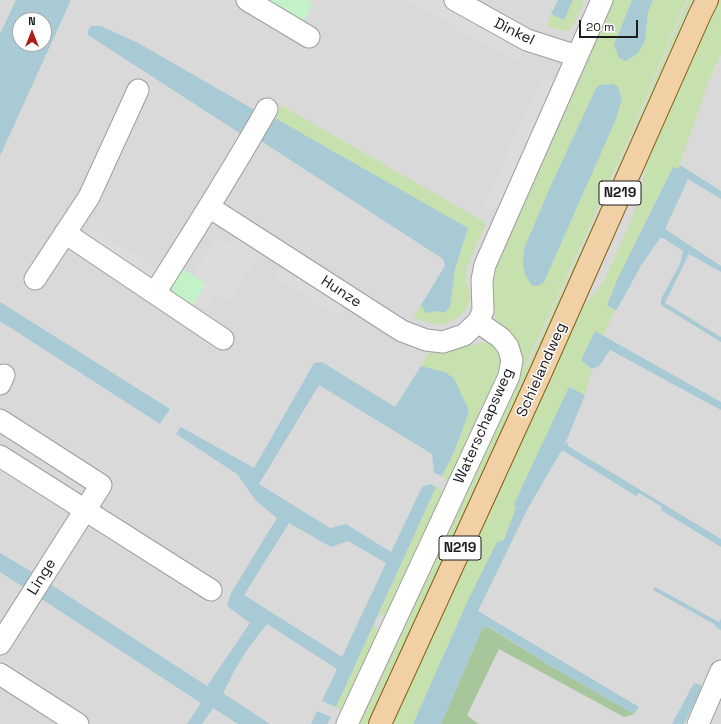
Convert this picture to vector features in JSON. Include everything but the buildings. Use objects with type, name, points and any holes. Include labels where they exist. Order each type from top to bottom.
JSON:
[{"type":"main road","name":"Schielandweg","points":[[380,724],[541,372],[703,4]]},
{"type":"street","name":"Dinkel","points":[[455,0],[527,40],[577,56]]},
{"type":"street","points":[[478,322],[483,311],[482,280],[485,265],[602,0]]},
{"type":"street","points":[[252,1],[309,37]]},
{"type":"street","points":[[35,279],[89,197],[138,90]]},
{"type":"street","points":[[155,293],[249,142],[267,109]]},
{"type":"street","name":"Hunze","points":[[209,207],[402,331],[426,340],[444,342],[464,335],[478,322]]},
{"type":"street","points":[[65,233],[222,339]]},
{"type":"street","name":"Waterschapsweg","points":[[347,724],[508,376],[512,360],[508,347],[501,338],[478,322]]},
{"type":"street","name":"Linge","points":[[0,420],[101,485],[0,644]]},
{"type":"street","points":[[0,456],[211,590]]},
{"type":"street","points":[[698,724],[721,671]]},
{"type":"street","points":[[0,674],[78,724]]},
{"type":"shaded area","points":[[0,0],[721,0],[721,724],[0,724]]},
{"type":"shaded area","points":[[406,0],[438,0],[524,50],[517,63]]},
{"type":"shaded area","points":[[542,77],[555,82],[497,211],[484,205]]},
{"type":"shaded area","points":[[92,228],[157,269],[150,281],[85,240]]},
{"type":"shaded area","points":[[236,234],[260,254],[230,300],[218,293],[207,310],[195,302],[207,282],[194,272],[217,237],[230,243]]},
{"type":"shaded area","points":[[284,265],[345,305],[337,317],[275,277]]},
{"type":"green space","points":[[271,0],[307,0],[313,4],[302,25],[272,6]]},
{"type":"green space","points":[[573,0],[584,0],[577,18],[568,30],[558,30],[547,25],[551,14],[564,20]]},
{"type":"green space","points":[[612,0],[632,0],[614,45],[645,41],[648,12],[653,0],[686,0],[634,126],[525,366],[527,367],[598,212],[688,0],[692,0],[633,141],[592,233],[367,724],[356,724],[516,375],[506,330],[495,317],[493,308],[493,276],[497,262]],"holes":[[[596,88],[622,99],[616,119],[544,282],[524,249],[548,192]]]},
{"type":"green space","points":[[716,0],[721,0],[721,54],[708,83],[678,169],[673,167],[618,278],[607,305],[615,310],[603,336],[595,331],[581,360],[592,369],[585,395],[569,387],[516,508],[504,540],[500,541],[470,596],[413,724],[391,724],[581,309],[603,283],[636,209],[646,163]]},
{"type":"green space","points":[[281,105],[486,223],[466,270],[466,280],[470,299],[466,309],[459,316],[447,323],[436,325],[413,317],[421,305],[426,313],[437,311],[445,313],[450,306],[455,269],[468,228],[275,118]]},
{"type":"green space","points":[[180,267],[206,284],[191,308],[174,297],[171,281]]},
{"type":"green space","points":[[481,342],[495,343],[501,352],[501,365],[450,480],[446,480],[442,476],[454,452],[469,411],[444,372],[421,366],[430,351],[454,349]]},
{"type":"green space","points":[[436,487],[442,490],[445,495],[390,616],[378,615]]},
{"type":"green space","points":[[374,624],[380,637],[342,710],[336,707]]},
{"type":"green space","points":[[486,627],[634,714],[624,717],[499,649],[467,715],[478,724],[441,724],[482,629]]},
{"type":"water","points":[[16,0],[71,0],[52,42],[52,12],[12,12],[12,52],[47,52],[0,156],[0,34]]},
{"type":"water","points":[[558,0],[573,0],[564,20],[551,14]]},
{"type":"water","points":[[632,0],[653,0],[648,12],[645,41],[638,53],[626,61],[619,58],[614,45]]},
{"type":"water","points":[[91,26],[101,26],[140,44],[258,112],[275,118],[468,228],[455,269],[450,306],[445,313],[437,311],[426,313],[421,305],[445,266],[443,259],[261,141],[244,136],[88,35],[88,30]]},
{"type":"water","points":[[613,84],[618,87],[622,99],[616,119],[544,282],[538,286],[531,285],[525,274],[523,265],[524,249],[548,192],[596,88],[600,85]]},
{"type":"water","points":[[680,165],[721,191],[721,199],[688,179],[665,229],[721,266],[721,272],[689,254],[665,303],[721,337],[721,342],[661,305],[661,299],[680,264],[683,251],[663,238],[660,238],[642,264],[616,311],[607,305],[618,278],[673,167],[678,169]]},
{"type":"water","points":[[0,302],[170,409],[160,424],[0,321]]},
{"type":"water","points":[[595,331],[721,402],[721,410],[610,350],[599,366],[592,369],[581,360]]},
{"type":"water","points":[[322,362],[395,407],[421,366],[444,372],[454,378],[469,411],[454,452],[442,476],[434,473],[432,454],[319,385],[259,484],[330,528],[346,524],[391,552],[422,487],[430,484],[436,487],[336,707],[322,701],[337,669],[267,624],[249,647],[223,693],[270,724],[238,724],[213,708],[202,724],[187,724],[201,703],[0,572],[0,553],[207,686],[250,623],[227,606],[231,593],[277,518],[256,501],[237,474],[176,434],[181,427],[254,468],[314,363]],"holes":[[[289,523],[331,547],[348,541],[386,563],[342,657],[244,595]]]},
{"type":"water","points":[[569,387],[585,395],[565,444],[568,442],[568,446],[721,539],[721,547],[661,510],[662,507],[639,493],[636,496],[562,450],[528,508],[478,611],[639,707],[634,714],[544,662],[491,628],[486,627],[482,629],[441,724],[413,724],[470,596],[497,542],[504,540],[516,508],[514,504]]},
{"type":"water","points":[[655,587],[719,622],[721,619],[721,630],[714,624],[653,590]]},
{"type":"water","points":[[694,683],[701,685],[702,688],[684,724],[672,724]]},
{"type":"water","points":[[317,711],[331,717],[327,724],[311,724]]}]
